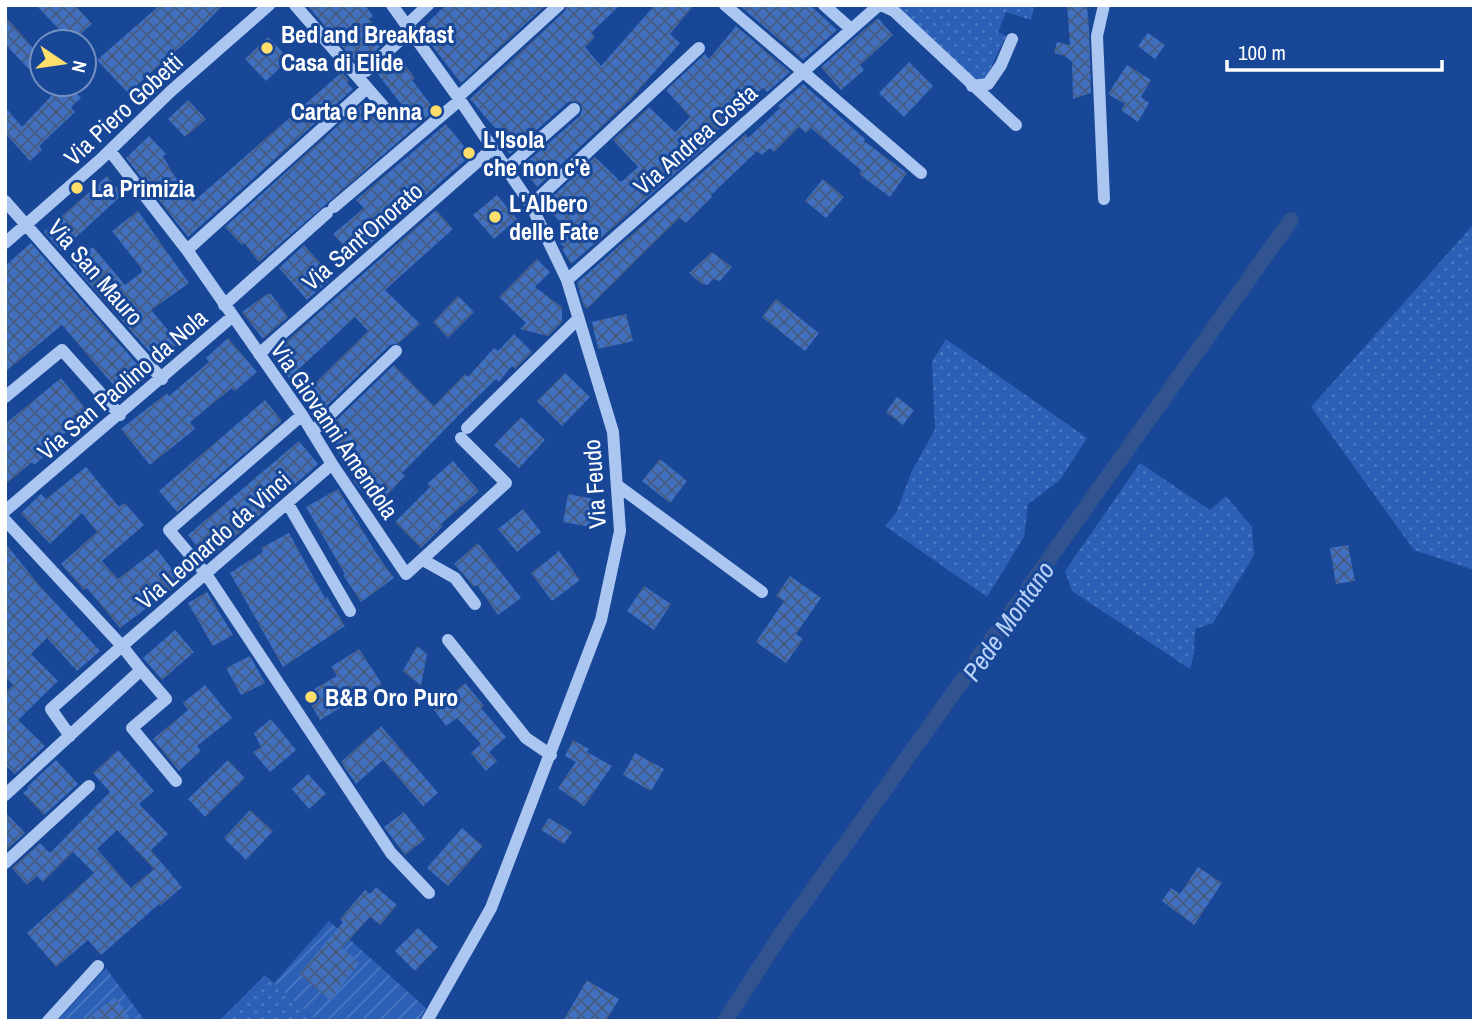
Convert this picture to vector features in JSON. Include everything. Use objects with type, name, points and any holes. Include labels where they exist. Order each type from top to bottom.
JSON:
[{"type":"street","name":"Via Piero Gobetti","points":[[5,243],[269,5]]},
{"type":"street","points":[[295,5],[383,106]]},
{"type":"street","name":"Via Feudo","points":[[392,5],[531,205],[567,280],[612,432],[620,531],[601,620],[491,908],[427,1021]]},
{"type":"street","points":[[366,71],[428,5]]},
{"type":"street","points":[[224,304],[459,99],[559,5]]},
{"type":"street","points":[[725,5],[921,173]]},
{"type":"street","points":[[824,5],[851,29]]},
{"type":"street","points":[[880,5],[894,11],[1016,125]]},
{"type":"street","name":"Via Andrea Costa","points":[[567,280],[880,5]]},
{"type":"street","points":[[1104,5],[1097,36],[1104,199]]},
{"type":"street","points":[[972,86],[988,84],[1001,65],[1012,39]]},
{"type":"street","points":[[531,205],[699,48]]},
{"type":"street","points":[[187,250],[366,89]]},
{"type":"street","points":[[507,168],[574,109]]},
{"type":"street","name":"Via Sant'Onorato","points":[[260,354],[492,149]]},
{"type":"street","name":"Via Giovanni Amendola","points":[[110,151],[187,250],[260,354],[406,574],[423,560]]},
{"type":"street","name":"Via San Mauro","points":[[5,201],[162,379]]},
{"type":"street","name":"Via San Paolino da Nola","points":[[5,511],[233,316]]},
{"type":"street","points":[[475,604],[455,578],[423,560],[506,483],[464,433],[578,319]]},
{"type":"street","points":[[5,397],[62,350],[120,415]]},
{"type":"street","points":[[312,432],[396,351]]},
{"type":"street","points":[[302,415],[169,530],[206,573],[391,853],[429,893]]},
{"type":"street","name":"Via Leonardo da Vinci","points":[[69,736],[51,709],[332,464]]},
{"type":"street","points":[[617,485],[762,592]]},
{"type":"street","points":[[288,504],[350,611]]},
{"type":"street","points":[[5,520],[122,646],[166,699],[132,728],[176,781]]},
{"type":"street","points":[[448,640],[526,738],[551,755]]},
{"type":"street","points":[[6,792],[141,670]]},
{"type":"street","points":[[5,863],[89,786]]},
{"type":"street","points":[[48,1021],[98,966]]},
{"type":"shaded area","points":[[897,5],[1034,5],[1031,20],[1006,12],[998,32],[1006,36],[986,78],[978,80],[961,71]]},
{"type":"shaded area","points":[[1474,224],[1474,570],[1414,550],[1311,407]]},
{"type":"shaded area","points":[[946,339],[1087,438],[1060,480],[1028,504],[1024,537],[987,597],[885,526],[896,513],[912,471],[935,429],[932,362]]},
{"type":"shaded area","points":[[1140,463],[1210,510],[1226,496],[1252,527],[1254,555],[1213,623],[1195,629],[1194,654],[1190,669],[1072,591],[1065,571]]},
{"type":"shaded area","points":[[329,921],[426,1008],[419,1021],[317,1021],[274,983]]},
{"type":"shaded area","points":[[106,968],[145,1021],[57,1021]]},
{"type":"shaded area","points":[[265,975],[317,1021],[219,1021]]},
{"type":"building","points":[[36,5],[75,5],[92,24],[87,28],[58,28]]},
{"type":"building","points":[[160,5],[223,5],[194,35],[128,93],[98,59]]},
{"type":"building","points":[[307,5],[365,5],[373,16],[369,19],[388,39],[359,66]]},
{"type":"building","points":[[446,5],[546,5],[461,83],[420,30]]},
{"type":"building","points":[[568,5],[620,5],[591,33],[595,37],[585,47],[601,66],[655,5],[694,5],[670,34],[680,43],[629,101],[537,187],[521,167],[580,116],[581,104],[576,101],[568,102],[510,154],[497,139],[501,135],[470,99],[565,11]]},
{"type":"building","points":[[739,5],[810,5],[837,30],[803,60]]},
{"type":"building","points":[[1067,5],[1087,5],[1089,30],[1091,93],[1073,99],[1072,62],[1065,56],[1054,53],[1057,42],[1070,45]]},
{"type":"building","points":[[5,16],[28,42],[28,68],[5,44]]},
{"type":"building","points":[[878,18],[893,35],[860,65],[864,70],[841,90],[821,67]]},
{"type":"building","points":[[736,26],[790,72],[767,92],[763,88],[710,137],[718,136],[571,264],[562,249],[564,247],[557,239],[568,230],[546,207],[551,202],[549,200],[595,157],[621,182],[638,167],[613,140],[649,107],[675,132],[690,117],[666,90],[705,54],[709,59]]},
{"type":"building","points":[[1148,33],[1165,45],[1155,59],[1138,46]]},
{"type":"building","name":"Bed and Breakfast Casa di Elide","points":[[268,37],[289,59],[266,81],[245,59]]},
{"type":"building","points":[[397,55],[435,110],[259,262],[244,243],[242,245],[225,227],[362,104],[379,123],[401,104],[377,73]]},
{"type":"building","points":[[909,62],[933,86],[904,117],[879,93]]},
{"type":"building","points":[[1127,65],[1151,80],[1141,97],[1149,103],[1138,122],[1121,110],[1125,104],[1108,94]]},
{"type":"building","points":[[342,72],[353,89],[188,237],[126,158],[149,136],[166,154],[163,156],[172,172],[193,202]]},
{"type":"building","points":[[803,84],[865,139],[864,141],[907,173],[890,197],[859,174],[862,171],[811,128],[806,133],[799,127],[774,152],[770,148],[762,155],[757,151],[686,223],[679,218],[587,309],[577,283],[746,134],[748,138]]},
{"type":"building","points":[[49,98],[81,98],[71,107],[75,112],[39,146],[42,150],[30,161],[5,133],[5,107],[22,127]]},
{"type":"building","points":[[188,100],[206,119],[185,137],[168,119]]},
{"type":"building","points":[[446,124],[471,155],[354,258],[333,234],[364,208],[356,200]]},
{"type":"building","points":[[107,176],[123,194],[61,251],[44,232]]},
{"type":"building","points":[[823,179],[844,197],[826,218],[805,201]]},
{"type":"building","name":"L'Albero delle Fate","points":[[497,195],[517,219],[494,239],[473,215]]},
{"type":"building","points":[[436,210],[453,229],[385,290],[420,324],[399,343],[390,345],[318,414],[301,397],[368,331],[355,317],[289,378],[272,356],[273,353]]},
{"type":"building","points":[[138,211],[189,283],[151,310],[179,343],[158,361],[71,263],[93,247],[125,285],[142,272],[112,231]]},
{"type":"building","points":[[31,243],[144,372],[120,393],[62,325],[5,372],[5,266]]},
{"type":"building","points":[[304,245],[333,277],[307,300],[279,268]]},
{"type":"building","points":[[712,252],[732,267],[720,281],[713,279],[708,285],[702,284],[689,273]]},
{"type":"building","points":[[537,259],[550,272],[535,287],[562,307],[562,322],[548,336],[520,329],[526,323],[499,297]]},
{"type":"building","points":[[267,294],[271,294],[288,317],[263,339],[242,312]]},
{"type":"building","points":[[458,296],[474,312],[448,338],[433,322]]},
{"type":"building","points":[[776,299],[819,333],[805,351],[762,317]]},
{"type":"building","points":[[626,314],[633,341],[598,349],[592,322]]},
{"type":"building","points":[[514,334],[532,352],[515,369],[512,366],[499,382],[496,379],[458,416],[402,473],[405,476],[377,506],[353,480],[358,477],[323,433],[394,365],[434,406],[465,374],[468,377],[494,348],[498,351]]},
{"type":"building","points":[[228,338],[257,372],[235,391],[232,388],[190,422],[195,429],[150,465],[121,429],[167,393],[169,396],[209,362],[206,358]]},
{"type":"building","points":[[565,373],[590,397],[562,426],[537,401]]},
{"type":"building","points":[[61,378],[90,414],[56,440],[59,444],[34,465],[32,462],[5,485],[5,424]]},
{"type":"building","points":[[897,397],[914,410],[903,425],[886,412]]},
{"type":"building","points":[[265,400],[282,421],[177,512],[159,491]]},
{"type":"building","points":[[521,417],[545,440],[519,468],[494,445]]},
{"type":"building","points":[[299,441],[318,464],[208,560],[188,535]]},
{"type":"building","points":[[660,459],[687,481],[670,503],[642,481]]},
{"type":"building","points":[[453,461],[479,491],[441,524],[443,526],[421,548],[395,522],[430,487],[427,484]]},
{"type":"building","points":[[86,467],[119,507],[125,503],[144,525],[102,561],[118,579],[157,549],[181,582],[120,628],[87,588],[84,590],[61,564],[97,532],[82,513],[50,544],[21,513],[41,494],[46,499]]},
{"type":"building","points":[[338,489],[394,578],[361,602],[306,507]]},
{"type":"building","points":[[568,494],[595,499],[590,527],[563,522]]},
{"type":"building","points":[[523,509],[541,532],[517,552],[498,529]]},
{"type":"building","points":[[289,533],[325,598],[327,597],[345,626],[283,667],[230,573],[263,552],[261,548]]},
{"type":"building","points":[[5,543],[39,585],[100,651],[77,671],[47,638],[31,654],[58,681],[18,720],[45,746],[15,774],[5,765],[5,693],[13,685],[5,677]]},
{"type":"building","points":[[478,543],[521,598],[498,615],[477,585],[474,587],[454,564]]},
{"type":"building","points":[[1348,545],[1355,581],[1336,584],[1330,548]]},
{"type":"building","points":[[558,550],[580,580],[552,601],[531,573]]},
{"type":"building","points":[[790,576],[821,598],[796,634],[803,639],[786,663],[756,642],[784,601],[776,596]]},
{"type":"building","points":[[644,586],[671,604],[654,630],[627,611]]},
{"type":"building","points":[[207,592],[233,635],[213,646],[188,603]]},
{"type":"building","points":[[175,630],[194,652],[162,680],[143,658]]},
{"type":"building","points":[[417,646],[427,654],[421,686],[403,671]]},
{"type":"building","points":[[359,649],[382,684],[320,720],[305,694],[337,676],[331,667]]},
{"type":"building","points":[[250,656],[265,683],[241,695],[226,668]]},
{"type":"building","points":[[465,683],[484,706],[481,708],[506,737],[489,752],[497,761],[486,771],[471,753],[481,744],[457,718],[446,726],[434,710]]},
{"type":"building","points":[[205,685],[232,718],[197,746],[201,751],[179,771],[153,739],[188,710],[183,703]]},
{"type":"building","points":[[271,719],[296,750],[270,772],[253,752],[261,747],[254,733]]},
{"type":"building","points":[[381,726],[438,793],[423,806],[383,760],[356,784],[341,762]]},
{"type":"building","points":[[573,740],[589,749],[587,752],[612,766],[584,806],[558,788],[576,762],[565,756]]},
{"type":"building","points":[[118,750],[154,791],[139,804],[168,834],[151,850],[182,887],[101,955],[88,940],[56,967],[27,933],[94,873],[73,852],[43,882],[37,876],[27,885],[12,868],[40,843],[50,853],[110,792],[93,773]],"holes":[[[117,830],[154,869],[131,888],[97,849]]]},
{"type":"building","points":[[635,753],[664,769],[651,791],[623,775]]},
{"type":"building","points":[[56,760],[78,784],[44,815],[23,793]]},
{"type":"building","points":[[228,760],[245,778],[205,817],[188,799]]},
{"type":"building","points":[[308,774],[326,794],[309,809],[292,789]]},
{"type":"building","points":[[250,810],[273,831],[246,860],[224,838]]},
{"type":"building","points":[[5,812],[25,833],[5,851]]},
{"type":"building","points":[[404,812],[425,839],[405,855],[384,827]]},
{"type":"building","points":[[549,818],[572,832],[564,844],[541,830]]},
{"type":"building","points":[[462,828],[483,846],[448,886],[427,868]]},
{"type":"building","points":[[1198,867],[1222,883],[1194,925],[1162,901],[1171,888],[1180,894]]},
{"type":"building","points":[[376,887],[397,905],[380,925],[370,917],[342,948],[360,963],[330,1000],[299,974],[343,922],[340,919],[365,890],[370,894]]},
{"type":"building","points":[[418,928],[438,947],[415,971],[395,951]]},
{"type":"building","points":[[587,980],[619,999],[606,1021],[563,1021]]},
{"type":"building","points":[[115,997],[132,1021],[83,1021]]},
{"type":"waterway","name":"Pede Montano","points":[[725,1021],[780,936],[1291,220]]},
{"type":"place","name":"Bed and Breakfast Casa di Elide","points":[[267,48]]},
{"type":"place","name":"Carta e Penna","points":[[436,111]]},
{"type":"place","name":"L'Isola che non c'è","points":[[469,153]]},
{"type":"place","name":"La Primizia","points":[[77,188]]},
{"type":"place","name":"L'Albero delle Fate","points":[[495,217]]},
{"type":"place","name":"B&B Oro Puro","points":[[311,697]]}]
